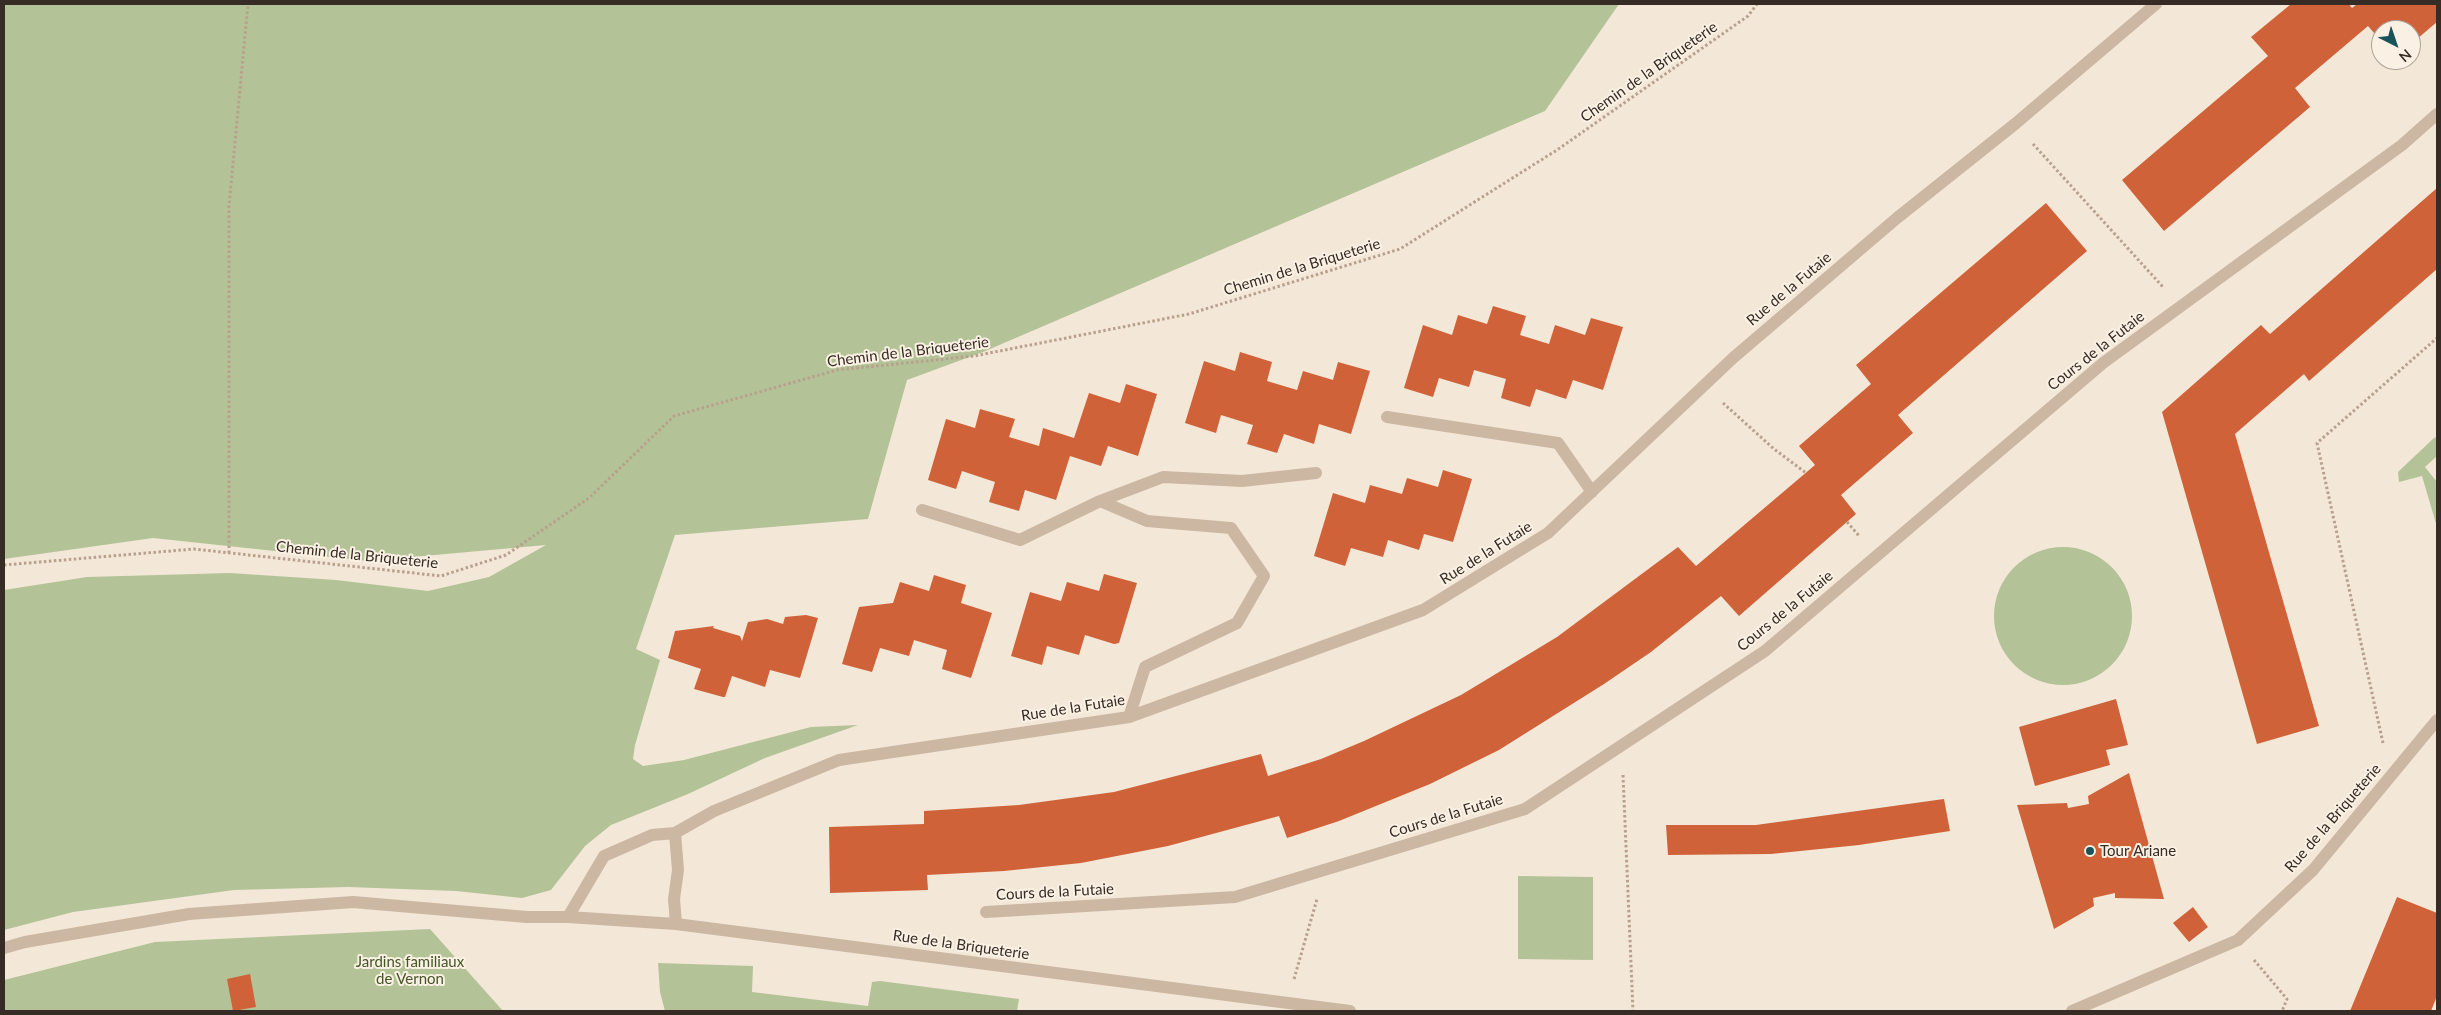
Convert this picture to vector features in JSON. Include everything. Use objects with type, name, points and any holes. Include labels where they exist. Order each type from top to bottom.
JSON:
[{"type":"street","name":"Rue de la Futaie","points":[[568,917],[604,856],[652,835],[675,833],[714,812],[840,760],[1129,717],[1423,610],[1548,534],[1733,358],[1897,218],[2015,124],[2156,4]]},
{"type":"street","name":"Cours de la Futaie","points":[[986,912],[1235,897],[1525,809],[1765,651],[2103,363],[2402,145],[2437,114]]},
{"type":"street","points":[[1387,417],[1558,443],[1592,492]]},
{"type":"street","points":[[922,510],[1020,540],[1100,501],[1163,477],[1242,481],[1316,473]]},
{"type":"street","points":[[1100,501],[1147,521],[1231,528],[1264,576],[1237,623],[1145,667],[1129,717]]},
{"type":"street","name":"Rue de la Briqueterie","points":[[2072,1011],[2113,996],[2238,940],[2313,870],[2437,720]]},
{"type":"street","points":[[675,833],[678,870],[674,899],[676,924]]},
{"type":"street","name":"Rue de la Briqueterie","points":[[4,948],[25,942],[189,914],[353,902],[528,917],[568,917],[676,924],[1350,1011]]},
{"type":"street","name":"Rue de la Briqueterie","points":[[2097,1011],[2113,996]]},
{"type":"path","points":[[228,553],[229,206],[248,4]]},
{"type":"path","name":"Chemin de la Briqueterie","points":[[4,564],[194,549],[441,576],[506,555],[589,498],[674,416],[837,370],[974,356],[1189,314],[1400,249],[1557,150],[1748,16],[1757,4]]},
{"type":"path","points":[[2015,124],[2180,306]]},
{"type":"path","points":[[2391,776],[2317,443],[2437,338]]},
{"type":"path","points":[[1704,385],[1774,449],[1806,473]]},
{"type":"path","points":[[1622,745],[1633,1011]]},
{"type":"path","points":[[1292,1004],[1295,972],[1326,869]]},
{"type":"path","points":[[2238,940],[2287,999],[2282,1011]]},
{"type":"green space","points":[[4,4],[1619,4],[1545,111],[983,352],[907,380],[868,519],[675,535],[636,649],[660,660],[635,745],[633,759],[643,766],[684,760],[811,727],[858,725],[765,758],[688,794],[611,825],[585,846],[551,890],[522,898],[456,891],[348,887],[234,890],[73,912],[4,930],[4,590],[87,577],[230,573],[336,580],[428,591],[489,577],[546,545],[368,561],[153,538],[4,559]]},
{"type":"green space","points":[[2435,437],[2437,440],[2437,456],[2425,467],[2437,482],[2437,527],[2422,476],[2399,482],[2398,472]]},
{"type":"green space","points":[[2063,547],[2089,553],[2101,559],[2111,568],[2120,578],[2126,590],[2132,616],[2126,642],[2120,654],[2111,664],[2101,673],[2089,679],[2063,685],[2037,679],[2025,673],[2015,664],[2006,654],[2000,642],[1994,616],[2000,590],[2006,578],[2015,568],[2025,559],[2037,553]]},
{"type":"green space","points":[[1518,876],[1593,877],[1593,960],[1518,959]]},
{"type":"green space","name":"Jardins familiaux de Vernon","points":[[430,929],[503,1011],[4,1011],[4,980],[155,942]]},
{"type":"green space","points":[[658,963],[753,966],[752,992],[868,1006],[872,982],[880,981],[1019,999],[1017,1011],[665,1011],[660,992]]},
{"type":"building","points":[[2291,4],[2349,4],[2352,8],[2357,4],[2437,4],[2437,22],[2421,36],[2421,20],[2371,20],[2371,29],[2368,26],[2295,88],[2310,107],[2164,231],[2122,180],[2268,56],[2251,37]]},
{"type":"building","points":[[2437,188],[2437,269],[2309,381],[2304,374],[2235,434],[2319,726],[2257,744],[2162,412],[2261,325],[2270,334]]},
{"type":"building","points":[[2046,203],[2087,251],[1898,415],[1913,433],[1841,495],[1856,514],[1739,616],[1721,596],[1651,652],[1499,750],[1430,784],[1339,821],[1287,838],[1279,816],[1168,846],[1081,863],[1004,871],[927,875],[928,890],[830,893],[829,827],[924,824],[924,811],[1019,805],[1114,792],[1261,754],[1268,776],[1321,759],[1364,741],[1461,695],[1557,637],[1678,547],[1696,566],[1815,465],[1799,446],[1871,384],[1856,365]]},
{"type":"building","points":[[1493,306],[1526,316],[1520,335],[1549,344],[1555,325],[1585,335],[1591,318],[1623,327],[1603,390],[1573,380],[1566,399],[1536,389],[1530,407],[1501,398],[1506,379],[1474,370],[1469,387],[1439,378],[1433,397],[1404,388],[1423,325],[1452,335],[1458,315],[1487,324]]},
{"type":"building","points":[[1240,352],[1272,362],[1267,381],[1297,390],[1303,371],[1333,380],[1338,362],[1370,371],[1351,434],[1319,424],[1314,444],[1284,434],[1277,453],[1247,444],[1253,425],[1221,415],[1216,433],[1185,423],[1204,361],[1235,371]]},
{"type":"building","points":[[1126,384],[1157,394],[1138,456],[1108,446],[1101,466],[1070,456],[1056,500],[1025,490],[1019,511],[989,502],[995,482],[962,471],[956,489],[928,480],[946,419],[975,428],[980,409],[1015,419],[1009,437],[1039,446],[1043,428],[1074,438],[1089,393],[1120,403]]},
{"type":"building","points":[[1443,470],[1472,479],[1453,542],[1424,534],[1419,550],[1388,540],[1383,557],[1351,548],[1345,566],[1314,556],[1333,493],[1365,503],[1370,485],[1402,494],[1407,478],[1438,487]]},
{"type":"building","points":[[1104,574],[1137,583],[1119,643],[1114,644],[1085,635],[1079,655],[1047,646],[1042,665],[1011,656],[1030,592],[1061,601],[1067,582],[1099,591]]},
{"type":"building","points":[[934,575],[966,585],[961,603],[992,613],[971,678],[942,669],[947,650],[914,640],[909,656],[880,648],[872,672],[842,664],[859,607],[893,603],[900,582],[929,591]]},
{"type":"building","points":[[806,615],[818,618],[800,678],[770,670],[765,687],[732,676],[725,697],[723,697],[694,689],[701,669],[668,658],[675,631],[714,626],[713,628],[740,636],[742,641],[748,622],[767,619],[783,624],[785,617]]},
{"type":"building","points":[[2116,699],[2128,745],[2106,750],[2110,765],[2035,786],[2019,727]]},
{"type":"building","name":"Tour Ariane","points":[[2129,773],[2164,899],[2115,898],[2115,893],[2093,898],[2094,906],[2054,929],[2017,805],[2067,803],[2068,808],[2089,804],[2088,796]]},
{"type":"building","points":[[1944,799],[1950,831],[1859,845],[1771,854],[1668,855],[1666,825],[1756,825]]},
{"type":"building","points":[[2397,897],[2437,913],[2437,996],[2431,1011],[2350,1011]]},
{"type":"building","points":[[2193,907],[2208,927],[2189,942],[2173,923]]},
{"type":"building","points":[[250,974],[256,1007],[233,1011],[227,979]]},
{"type":"place","name":"Tour Ariane","points":[[2090,851]]}]
